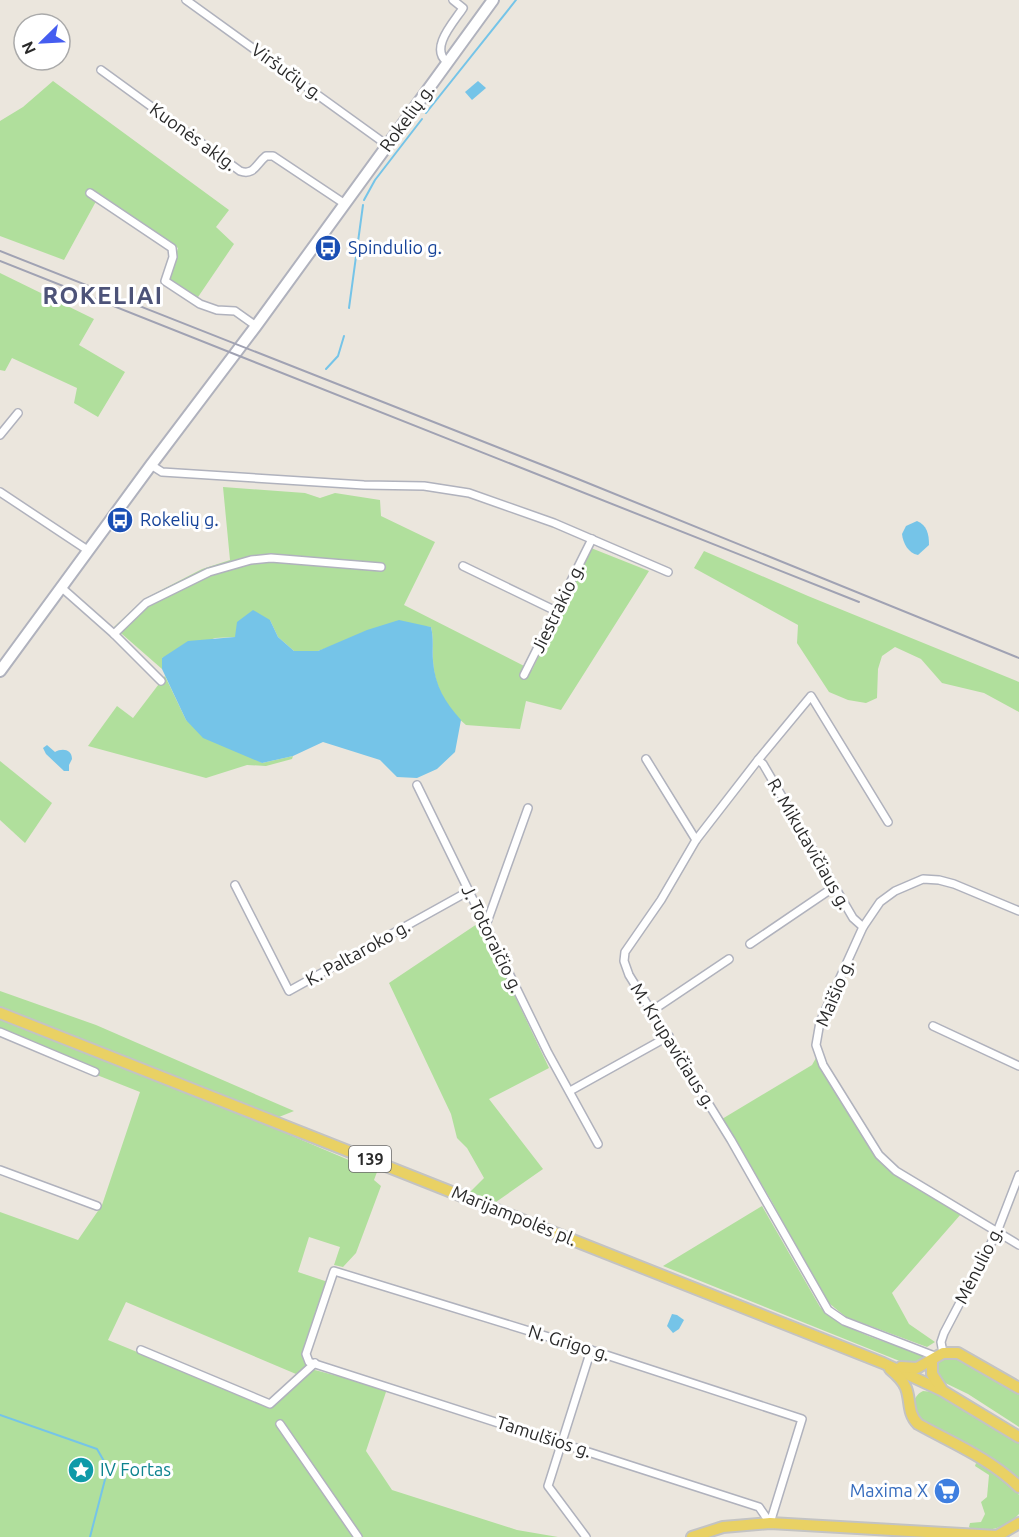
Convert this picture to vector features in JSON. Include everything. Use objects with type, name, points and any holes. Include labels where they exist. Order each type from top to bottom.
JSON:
[{"type":"main road","name":"Rokelių g.","points":[[0,671],[256,326],[493,0]]},
{"type":"main road","name":"Marijampolės pl.","points":[[0,1012],[887,1365],[939,1389],[1019,1437]]},
{"type":"main road","points":[[887,1365],[917,1368],[937,1357],[958,1353],[1019,1388]]},
{"type":"main road","points":[[908,1403],[914,1392],[919,1389],[939,1389],[932,1374],[937,1357]]},
{"type":"main road","points":[[887,1365],[903,1382],[907,1390],[910,1413],[918,1424],[992,1465],[1019,1487]]},
{"type":"main road","points":[[692,1537],[723,1527],[770,1523],[997,1536],[1019,1523]]},
{"type":"street","name":"Viršučių g.","points":[[186,0],[387,144]]},
{"type":"street","points":[[447,62],[440,54],[442,40],[463,8],[453,0]]},
{"type":"street","name":"Kuonės aklg.","points":[[101,70],[240,171],[252,172],[266,156],[273,156],[345,204]]},
{"type":"street","points":[[90,193],[172,248],[173,257],[165,282],[200,304],[217,310],[235,311],[256,326]]},
{"type":"street","points":[[0,435],[18,413]]},
{"type":"street","points":[[151,465],[162,472],[364,485],[424,486],[469,493],[554,523],[668,572]]},
{"type":"street","points":[[0,492],[89,551]]},
{"type":"street","name":"Jiestrakio g.","points":[[524,675],[592,539]]},
{"type":"street","points":[[114,634],[146,603],[209,572],[251,560],[271,558],[381,567]]},
{"type":"street","points":[[463,566],[556,612]]},
{"type":"street","points":[[62,588],[114,634],[160,681]]},
{"type":"street","name":"M. Krupavičiaus g.","points":[[888,822],[811,696],[696,840],[661,900],[625,952],[624,961],[629,975],[653,1010],[731,1140],[828,1310],[844,1321],[937,1357]]},
{"type":"street","points":[[646,759],[696,840]]},
{"type":"street","name":"R. Mikutavičiaus g.","points":[[758,760],[763,764],[853,918],[863,927]]},
{"type":"street","name":"J. Totoraičio g.","points":[[417,785],[548,1053],[598,1144]]},
{"type":"street","points":[[486,925],[528,808]]},
{"type":"street","name":"Maišio g.","points":[[1019,911],[939,880],[923,879],[895,891],[880,902],[863,927],[820,1022],[816,1045],[819,1057],[886,1164],[1019,1245]]},
{"type":"street","name":"K. Paltaroko g.","points":[[235,885],[289,991],[469,891]]},
{"type":"street","points":[[750,944],[834,887]]},
{"type":"street","points":[[653,1010],[729,958]]},
{"type":"street","points":[[933,1026],[1019,1066]]},
{"type":"street","points":[[0,1032],[95,1072]]},
{"type":"street","points":[[570,1091],[669,1036]]},
{"type":"street","points":[[0,1170],[97,1206]]},
{"type":"street","name":"Mėnulio g.","points":[[937,1357],[944,1333],[997,1232],[1019,1175]]},
{"type":"street","name":"N. Grigo g.","points":[[312,1363],[306,1354],[334,1270],[802,1419],[770,1523]]},
{"type":"street","points":[[141,1350],[270,1404],[312,1363]]},
{"type":"street","points":[[586,1537],[548,1486],[591,1350]]},
{"type":"street","name":"Tamulšios g.","points":[[312,1363],[759,1507],[770,1523]]},
{"type":"street","points":[[280,1424],[358,1537]]},
{"type":"street","points":[[997,1536],[1010,1537]]},
{"type":"green space","points":[[53,81],[229,210],[216,227],[234,244],[196,300],[168,280],[178,248],[100,194],[64,260],[0,236],[0,121],[23,107]]},
{"type":"green space","points":[[0,273],[94,319],[79,345],[125,372],[98,417],[74,403],[77,388],[12,358],[5,371],[0,370]]},
{"type":"green space","points":[[223,487],[305,493],[320,498],[335,493],[380,500],[381,516],[435,542],[404,605],[532,670],[591,548],[649,571],[561,710],[526,701],[520,729],[466,725],[453,711],[442,696],[436,679],[431,627],[420,626],[318,651],[294,651],[278,637],[270,620],[235,637],[215,638],[162,658],[162,669],[114,627],[144,599],[202,569],[230,560]]},
{"type":"green space","points":[[704,551],[1019,682],[1019,712],[984,693],[942,683],[921,659],[895,647],[882,656],[878,669],[877,698],[866,703],[848,700],[829,692],[797,643],[798,625],[694,568]]},
{"type":"green space","points":[[165,676],[186,720],[262,763],[293,756],[292,759],[266,766],[247,765],[206,778],[88,746],[117,706],[133,718]]},
{"type":"green space","points":[[0,761],[52,803],[25,843],[0,820]]},
{"type":"green space","points":[[480,922],[549,1068],[489,1099],[543,1169],[496,1202],[470,1192],[484,1178],[467,1148],[457,1138],[451,1114],[389,983]]},
{"type":"green space","points":[[0,991],[96,1025],[294,1111],[279,1117],[0,1007]]},
{"type":"green space","points":[[0,1019],[257,1121],[377,1172],[374,1180],[381,1186],[356,1253],[343,1267],[334,1265],[340,1247],[309,1237],[298,1272],[328,1282],[302,1354],[307,1366],[296,1374],[126,1302],[108,1340],[268,1406],[311,1369],[387,1389],[366,1451],[392,1490],[517,1530],[558,1537],[0,1537],[0,1212],[78,1240],[102,1205],[140,1092],[26,1047],[28,1039],[0,1028]]},
{"type":"green space","points":[[816,1058],[880,1162],[892,1173],[961,1214],[892,1293],[909,1324],[935,1342],[927,1347],[846,1317],[825,1300],[771,1200],[722,1119],[812,1065]]},
{"type":"green space","points":[[762,1206],[820,1307],[842,1324],[923,1355],[925,1362],[907,1364],[663,1266]]},
{"type":"green space","points":[[956,1357],[1019,1395],[1019,1427],[968,1394],[937,1379],[937,1364],[945,1358]]},
{"type":"green space","points":[[933,1392],[1019,1442],[1019,1480],[998,1463],[919,1418],[914,1403],[919,1393]]},
{"type":"green space","points":[[976,1463],[1006,1479],[1019,1495],[1019,1514],[1003,1526],[973,1531],[969,1527],[970,1523],[981,1522],[985,1514],[981,1502],[987,1497],[989,1475],[975,1466]]},
{"type":"water","points":[[478,81],[486,88],[472,100],[465,92]]},
{"type":"water","points":[[917,521],[925,527],[929,541],[929,545],[918,555],[907,547],[902,534],[906,526]]},
{"type":"water","points":[[253,610],[270,620],[278,637],[294,651],[318,651],[367,630],[399,620],[431,627],[436,678],[450,707],[461,720],[455,752],[437,769],[417,778],[397,777],[380,760],[323,742],[293,756],[262,763],[203,738],[186,720],[162,669],[162,658],[188,641],[235,637],[237,622]]},
{"type":"water","points":[[47,745],[55,752],[63,750],[70,753],[72,759],[69,771],[64,771],[46,754],[43,748]]},
{"type":"water","points":[[672,1314],[684,1320],[679,1329],[673,1333],[667,1326]]},
{"type":"waterway","points":[[426,113],[516,0]]},
{"type":"waterway","points":[[364,200],[375,180],[422,119]]},
{"type":"waterway","points":[[349,308],[363,205]]},
{"type":"waterway","points":[[326,369],[338,356],[344,336]]},
{"type":"waterway","points":[[0,1415],[97,1449],[108,1468],[90,1537]]},
{"type":"railway","points":[[0,251],[578,479],[1019,658]]},
{"type":"railway","points":[[0,261],[859,602]]},
{"type":"place","name":"Spindulio g.","points":[[328,248]]},
{"type":"place","name":"Rokelių g.","points":[[120,520]]},
{"type":"place","name":"IV Fortas","points":[[81,1470]]},
{"type":"place","name":"Maxima X","points":[[947,1491]]},
{"type":"district","name":"ROKELIAI","points":[[103,296]]}]
